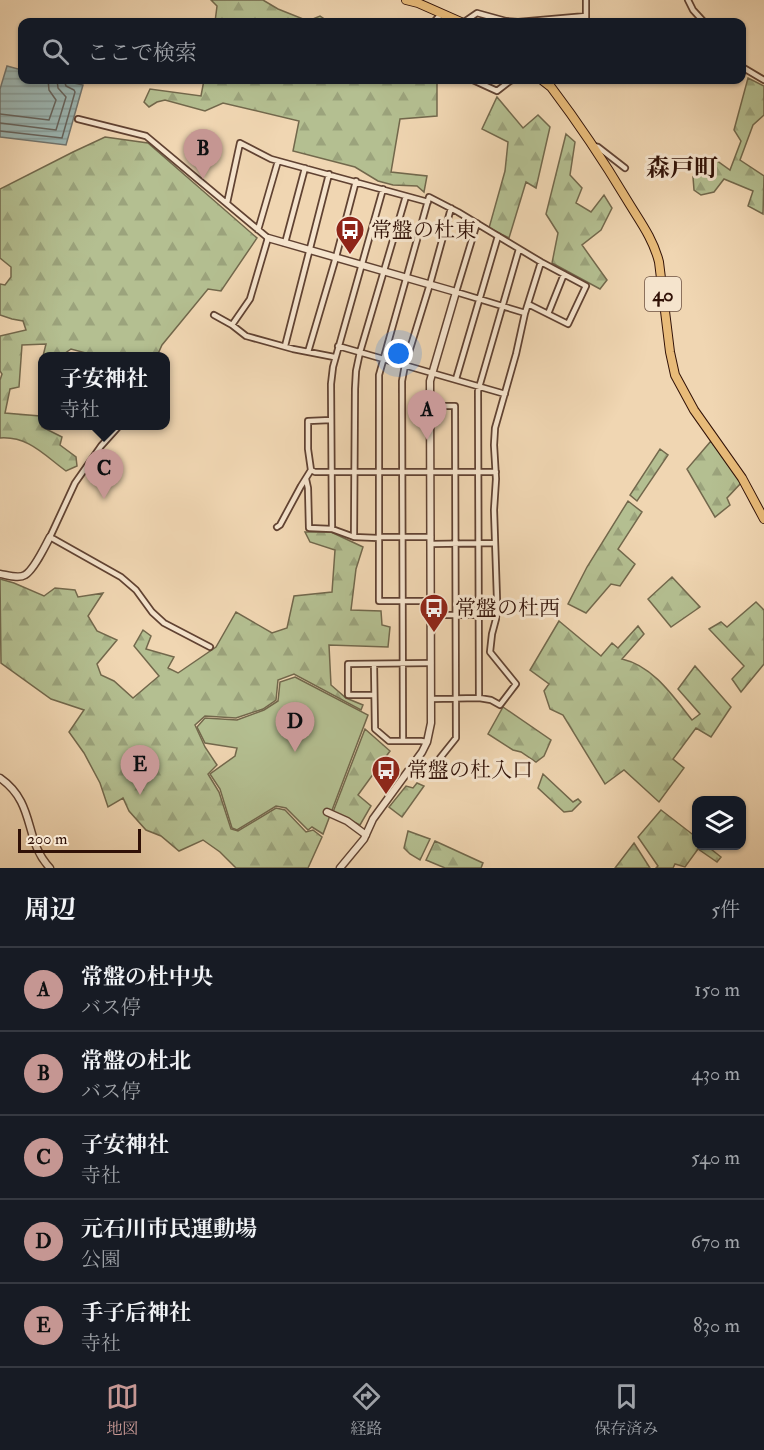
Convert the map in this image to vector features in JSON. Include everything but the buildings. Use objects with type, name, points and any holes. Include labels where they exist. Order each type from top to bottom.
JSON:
[{"type":"main road","points":[[405,0],[419,2],[452,18]]},
{"type":"main road","name":"40","points":[[554,84],[650,235],[657,252],[661,274],[675,375],[694,410],[738,472],[763,515]]},
{"type":"street","points":[[563,18],[586,16],[586,0]]},
{"type":"street","points":[[688,0],[700,18]]},
{"type":"street","points":[[469,18],[477,13],[495,18]]},
{"type":"street","points":[[438,18],[441,14]]},
{"type":"street","points":[[746,70],[764,81]]},
{"type":"street","points":[[482,84],[497,91],[506,84]]},
{"type":"street","points":[[78,119],[146,136],[268,238],[525,313]]},
{"type":"street","points":[[227,203],[240,143],[278,161],[428,202]]},
{"type":"street","points":[[594,146],[624,168]]},
{"type":"street","points":[[258,230],[278,161]]},
{"type":"street","points":[[285,243],[305,168]]},
{"type":"street","points":[[285,346],[330,174]]},
{"type":"street","points":[[309,352],[356,181]]},
{"type":"street","points":[[332,529],[331,420],[334,357],[383,189]]},
{"type":"street","points":[[354,537],[356,371],[406,196]]},
{"type":"street","points":[[430,601],[379,601],[378,472],[378,381],[429,197],[586,286],[568,324],[528,304]]},
{"type":"street","points":[[403,741],[402,388],[405,365],[451,208]]},
{"type":"street","points":[[340,868],[366,835],[373,819],[417,760],[427,742],[431,723],[430,381],[477,223]]},
{"type":"street","points":[[456,380],[498,236]]},
{"type":"street","points":[[232,325],[250,299],[268,238]]},
{"type":"street","points":[[479,698],[478,391],[519,249]]},
{"type":"street","points":[[431,699],[479,698],[491,700],[500,705],[516,684],[490,652],[496,615],[495,428],[541,262]]},
{"type":"street","points":[[548,314],[564,274]]},
{"type":"street","points":[[214,315],[246,336],[334,357]]},
{"type":"street","points":[[338,346],[505,394]]},
{"type":"street","points":[[417,760],[433,771],[456,738],[455,406],[430,406]]},
{"type":"street","points":[[277,527],[311,470],[308,420],[331,420]]},
{"type":"street","points":[[0,574],[19,577],[26,575],[33,567],[75,483],[115,430]]},
{"type":"street","points":[[311,470],[315,472],[496,472]]},
{"type":"street","points":[[306,479],[309,528],[332,529],[354,537],[403,537],[456,544],[495,543]]},
{"type":"street","points":[[50,537],[121,577],[136,590],[152,612],[164,623],[210,647]]},
{"type":"street","points":[[431,615],[496,615]]},
{"type":"street","points":[[374,694],[348,695],[348,664],[431,663]]},
{"type":"street","points":[[375,664],[375,729],[389,741],[427,742]]},
{"type":"street","points":[[0,778],[16,792],[22,802],[37,849],[50,868]]},
{"type":"street","points":[[327,812],[347,821],[366,835]]},
{"type":"green space","points":[[211,0],[263,0],[300,18],[216,18],[217,6]]},
{"type":"green space","points":[[748,78],[764,86],[764,115],[753,125],[740,160],[764,176],[763,214],[748,206],[753,191],[724,179],[714,192],[701,195],[694,190],[693,177],[701,165],[713,158],[730,170],[741,141],[734,130]]},
{"type":"green space","points":[[203,84],[437,84],[437,116],[400,119],[391,172],[427,176],[424,192],[417,186],[393,185],[378,181],[355,167],[293,151],[299,121],[223,103],[205,111],[165,100],[149,107],[144,102],[150,89],[201,96]]},
{"type":"green space","points":[[497,97],[523,128],[538,115],[550,127],[536,188],[526,182],[509,238],[489,228],[505,171],[508,142],[482,129]]},
{"type":"green space","points":[[566,134],[575,142],[570,175],[582,188],[576,203],[591,212],[604,195],[612,208],[601,230],[582,245],[607,280],[600,289],[552,263],[558,233],[546,214]]},
{"type":"green space","points":[[105,137],[148,143],[257,238],[221,291],[208,289],[159,352],[82,352],[71,349],[67,352],[44,352],[46,344],[22,345],[19,387],[10,389],[5,413],[38,416],[38,430],[48,430],[62,437],[60,445],[76,457],[77,466],[66,471],[44,453],[20,440],[0,438],[0,380],[2,374],[0,371],[0,336],[26,330],[23,321],[0,315],[0,284],[5,285],[11,277],[11,267],[0,258],[0,189]]},
{"type":"green space","points":[[711,441],[735,471],[741,483],[727,498],[730,505],[715,517],[687,469]]},
{"type":"green space","points":[[660,449],[668,455],[637,501],[630,495]]},
{"type":"green space","points":[[628,501],[642,512],[618,549],[635,564],[620,586],[611,584],[586,613],[568,604],[587,567]]},
{"type":"green space","points":[[305,532],[331,532],[363,547],[356,569],[351,610],[381,611],[382,625],[390,627],[388,647],[329,645],[331,685],[346,698],[363,705],[361,710],[294,674],[278,680],[276,700],[263,709],[236,718],[205,716],[195,725],[205,747],[217,765],[208,774],[219,792],[231,829],[238,831],[276,808],[285,810],[306,832],[313,830],[322,837],[308,868],[236,868],[220,852],[203,840],[179,851],[161,836],[146,830],[129,811],[123,798],[108,807],[100,783],[84,753],[69,732],[84,710],[51,699],[1,663],[0,579],[44,596],[55,588],[75,590],[78,597],[103,593],[88,616],[97,631],[117,640],[97,664],[101,675],[114,681],[133,698],[159,676],[134,646],[143,630],[151,636],[146,649],[174,657],[168,668],[178,673],[216,647],[236,612],[272,633],[287,628],[294,596],[332,592],[335,550],[310,542]]},
{"type":"green space","points":[[672,577],[700,607],[671,627],[648,599]]},
{"type":"green space","points":[[756,602],[764,610],[764,664],[741,692],[732,679],[744,666],[709,629],[721,622],[727,627]]},
{"type":"green space","points":[[559,621],[601,656],[612,643],[618,648],[638,626],[644,634],[622,659],[653,675],[692,720],[700,714],[678,689],[695,666],[731,707],[711,737],[696,728],[673,759],[684,768],[659,802],[624,770],[605,784],[563,715],[550,709],[544,691],[549,684],[530,670]]},
{"type":"green space","points":[[295,677],[368,715],[323,834],[312,827],[308,830],[286,808],[276,806],[237,830],[232,828],[220,789],[210,774],[235,756],[237,748],[205,743],[197,727],[205,718],[237,720],[264,710],[278,701],[280,682]]},
{"type":"green space","points":[[503,707],[551,740],[544,756],[536,762],[488,734]]},
{"type":"green space","points":[[365,729],[390,751],[358,795],[371,806],[360,825],[333,812]]},
{"type":"green space","points":[[543,774],[573,802],[578,799],[581,802],[572,811],[564,812],[538,788]]},
{"type":"green space","points":[[417,783],[424,786],[402,817],[389,807],[406,786],[413,788]]},
{"type":"green space","points":[[661,810],[692,834],[692,850],[697,850],[685,867],[675,864],[673,868],[656,868],[658,866],[638,837]]},
{"type":"green space","points":[[408,831],[430,839],[420,860],[404,848]]},
{"type":"green space","points":[[435,841],[483,863],[481,868],[445,868],[426,860]]},
{"type":"green space","points":[[634,843],[650,868],[615,868]]},
{"type":"green space","points":[[699,850],[712,850],[721,857],[717,862]]},
{"type":"water","points":[[7,66],[18,69],[18,84],[83,85],[66,145],[0,137],[0,89]]},
{"type":"place","name":"常盤の杜北","points":[[203,179]]},
{"type":"place","name":"常盤の杜東","points":[[350,256]]},
{"type":"place","name":"常盤の杜中央","points":[[427,440]]},
{"type":"place","name":"子安神社","points":[[104,499]]},
{"type":"place","name":"常盤の杜西","points":[[434,634]]},
{"type":"place","name":"元石川市民運動場","points":[[295,752]]},
{"type":"place","name":"手子后神社","points":[[140,795]]},
{"type":"place","name":"常盤の杜入口","points":[[386,796]]},
{"type":"district","name":"森戸町","points":[[682,168]]}]
